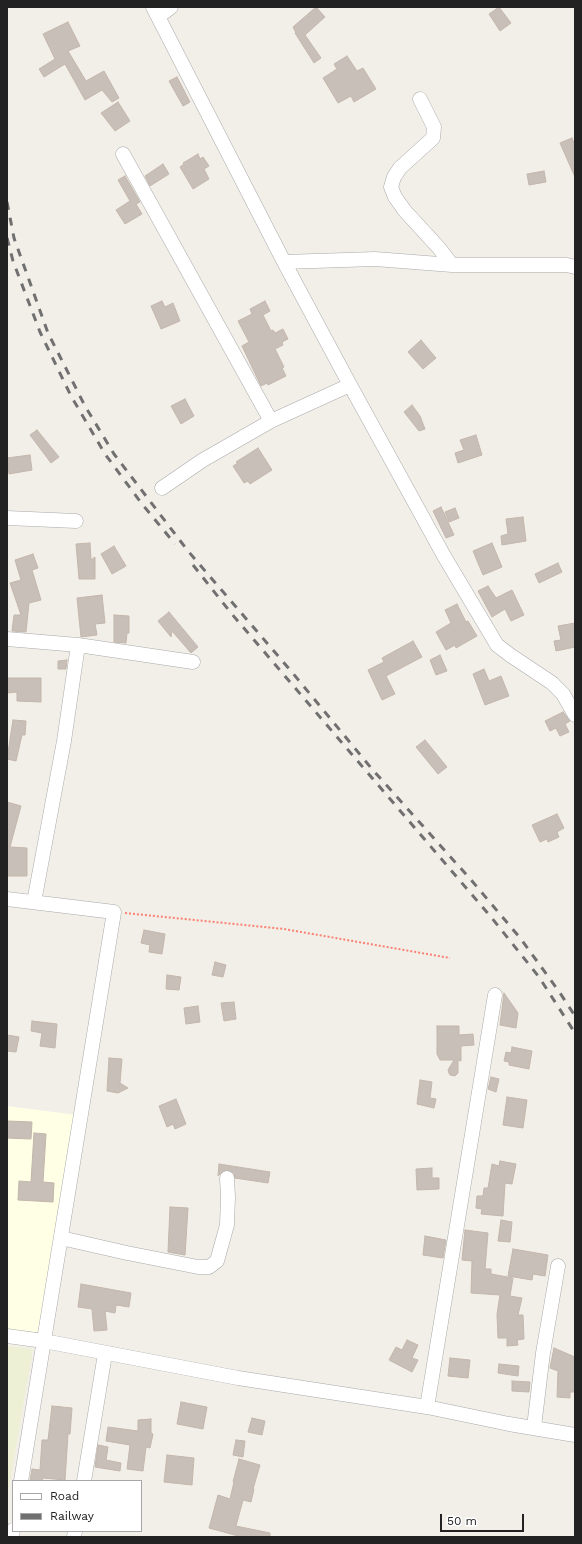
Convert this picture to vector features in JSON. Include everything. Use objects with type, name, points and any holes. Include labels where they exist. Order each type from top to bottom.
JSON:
[{"type":"street","points":[[171,7],[155,12],[284,262],[444,556],[497,645],[552,683],[563,694],[575,715]]},
{"type":"street","points":[[420,100],[434,127],[433,138],[400,168],[394,177],[391,187],[395,197],[452,265]]},
{"type":"street","points":[[123,154],[271,421]]},
{"type":"street","points":[[284,262],[375,258],[452,265],[567,265],[575,267]]},
{"type":"street","points":[[162,488],[203,460],[271,421],[350,385]]},
{"type":"street","points":[[7,518],[76,521]]},
{"type":"street","points":[[7,639],[78,645],[193,662]]},
{"type":"street","points":[[34,902],[64,741],[78,645]]},
{"type":"street","points":[[7,899],[114,912],[21,1480]]},
{"type":"street","points":[[427,1407],[495,995]]},
{"type":"street","points":[[61,1238],[198,1267],[209,1267],[218,1261],[227,1225],[227,1178]]},
{"type":"street","points":[[534,1427],[542,1353],[558,1266]]},
{"type":"street","points":[[7,1336],[44,1341],[105,1354],[238,1378],[427,1407],[509,1424],[575,1435]]},
{"type":"street","points":[[84,1480],[105,1354]]},
{"type":"path","points":[[114,912],[284,928],[450,958]]},
{"type":"shaded area","points":[[7,1106],[77,1115],[39,1348],[7,1344]]},
{"type":"shaded area","points":[[7,1346],[33,1349],[7,1499]]},
{"type":"building","points":[[316,7],[325,17],[305,35],[321,58],[314,63],[295,33],[293,27]]},
{"type":"building","points":[[499,7],[511,23],[500,31],[489,14]]},
{"type":"building","points":[[68,22],[80,46],[68,51],[86,81],[104,71],[119,98],[112,102],[102,90],[85,100],[65,64],[44,77],[39,69],[55,59],[43,34]]},
{"type":"building","points":[[347,56],[357,71],[363,68],[376,89],[354,102],[351,96],[338,103],[323,78],[337,69],[334,64]]},
{"type":"building","points":[[177,77],[190,102],[183,106],[169,81]]},
{"type":"building","points":[[118,102],[130,121],[115,131],[101,113]]},
{"type":"building","points":[[572,138],[575,145],[575,177],[560,143]]},
{"type":"building","points":[[198,154],[200,159],[203,157],[209,166],[204,169],[209,179],[193,189],[180,167],[184,164],[183,163]]},
{"type":"building","points":[[163,164],[169,174],[150,186],[145,176]]},
{"type":"building","points":[[544,171],[546,182],[529,185],[527,174]]},
{"type":"building","points":[[125,176],[140,202],[136,204],[142,214],[125,224],[116,210],[130,201],[118,180]]},
{"type":"building","points":[[162,301],[165,307],[173,303],[180,321],[161,329],[151,306]]},
{"type":"building","points":[[265,301],[270,311],[263,315],[271,331],[273,330],[275,333],[283,329],[288,339],[282,342],[283,345],[275,349],[284,367],[282,368],[286,376],[268,385],[267,383],[261,386],[242,346],[249,342],[238,321],[252,314],[250,309]]},
{"type":"building","points":[[421,340],[436,358],[423,369],[408,352]]},
{"type":"building","points":[[185,399],[194,416],[181,424],[171,406]]},
{"type":"building","points":[[412,405],[420,416],[425,429],[419,431],[404,412]]},
{"type":"building","points":[[37,430],[59,457],[51,463],[30,435]]},
{"type":"building","points":[[476,435],[482,455],[458,463],[455,453],[464,450],[460,440]]},
{"type":"building","points":[[258,448],[272,470],[250,484],[248,481],[244,483],[233,466],[238,463],[236,462]]},
{"type":"building","points":[[30,455],[32,470],[9,474],[7,458]]},
{"type":"building","points":[[441,507],[454,535],[446,538],[433,511]]},
{"type":"building","points":[[455,508],[459,518],[449,522],[445,512]]},
{"type":"building","points":[[523,517],[526,541],[502,545],[501,536],[508,534],[506,519]]},
{"type":"building","points":[[90,543],[91,560],[95,557],[95,579],[79,579],[76,544]]},
{"type":"building","points":[[492,543],[502,567],[483,575],[473,551]]},
{"type":"building","points":[[114,546],[126,566],[112,574],[101,554]]},
{"type":"building","points":[[33,554],[38,568],[32,570],[41,600],[29,603],[26,632],[12,631],[14,615],[21,615],[10,583],[21,580],[15,560]]},
{"type":"building","points":[[558,563],[562,572],[539,583],[535,574]]},
{"type":"building","points":[[488,586],[496,598],[512,590],[524,615],[511,621],[505,609],[492,617],[478,591]]},
{"type":"building","points":[[102,595],[105,623],[95,624],[97,635],[81,637],[77,598]]},
{"type":"building","points":[[457,604],[466,622],[468,621],[477,636],[456,648],[455,645],[446,650],[436,632],[451,623],[445,610]]},
{"type":"building","points":[[169,612],[198,647],[191,653],[172,631],[171,637],[158,621]]},
{"type":"building","points":[[114,615],[129,616],[129,633],[127,633],[126,643],[114,642]]},
{"type":"building","points":[[575,623],[575,647],[556,651],[554,641],[561,640],[558,626]]},
{"type":"building","points":[[413,641],[422,657],[386,676],[395,694],[382,700],[368,670],[384,662],[382,658]]},
{"type":"building","points":[[440,655],[447,671],[436,675],[430,660]]},
{"type":"building","points":[[67,660],[66,669],[58,669],[58,661]]},
{"type":"building","points":[[484,669],[489,681],[501,676],[509,696],[485,705],[473,674]]},
{"type":"building","points":[[7,678],[41,678],[41,702],[17,701],[17,692],[7,693]]},
{"type":"building","points":[[563,712],[570,721],[565,724],[569,732],[560,736],[556,728],[550,731],[545,721]]},
{"type":"building","points":[[13,720],[26,721],[25,735],[22,735],[16,761],[7,759]]},
{"type":"building","points":[[425,740],[447,767],[438,774],[416,747]]},
{"type":"building","points":[[7,802],[21,806],[10,847],[27,848],[27,876],[7,876]]},
{"type":"building","points":[[557,814],[564,828],[557,832],[559,837],[548,842],[547,839],[540,842],[532,825]]},
{"type":"building","points":[[144,930],[165,934],[162,954],[149,952],[150,945],[141,943]]},
{"type":"building","points":[[215,962],[226,965],[223,977],[212,975]]},
{"type":"building","points":[[167,975],[181,977],[179,990],[166,989]]},
{"type":"building","points":[[504,993],[518,1013],[516,1028],[500,1025]]},
{"type":"building","points":[[234,1002],[236,1019],[224,1021],[221,1003]]},
{"type":"building","points":[[198,1006],[200,1022],[186,1024],[184,1008]]},
{"type":"building","points":[[32,1021],[57,1024],[55,1048],[40,1046],[42,1033],[31,1031]]},
{"type":"building","points":[[437,1026],[459,1026],[459,1035],[473,1034],[474,1045],[461,1046],[461,1061],[458,1060],[458,1073],[455,1076],[450,1075],[448,1070],[454,1060],[440,1060],[437,1054]]},
{"type":"building","points":[[7,1035],[19,1037],[16,1052],[7,1051]]},
{"type":"building","points":[[512,1047],[532,1051],[529,1069],[509,1065],[509,1062],[504,1061],[506,1052],[511,1053]]},
{"type":"building","points":[[109,1058],[122,1059],[120,1083],[128,1088],[118,1093],[107,1091]]},
{"type":"building","points":[[491,1077],[499,1079],[496,1092],[488,1089]]},
{"type":"building","points":[[420,1080],[432,1082],[430,1098],[436,1099],[434,1108],[417,1104]]},
{"type":"building","points":[[507,1097],[527,1100],[523,1128],[503,1125]]},
{"type":"building","points":[[176,1099],[186,1124],[175,1129],[173,1124],[167,1127],[159,1106]]},
{"type":"building","points":[[7,1121],[32,1122],[31,1139],[7,1138]]},
{"type":"building","points":[[34,1133],[46,1134],[43,1182],[54,1183],[53,1202],[18,1200],[19,1181],[31,1182]]},
{"type":"building","points":[[500,1161],[516,1164],[512,1184],[505,1183],[503,1216],[481,1214],[482,1209],[476,1208],[477,1196],[483,1196],[484,1188],[488,1188],[492,1164],[499,1166]]},
{"type":"building","points":[[219,1164],[270,1172],[268,1183],[235,1178],[234,1173],[227,1170],[223,1171],[218,1176]]},
{"type":"building","points":[[432,1168],[432,1178],[439,1178],[439,1189],[417,1190],[416,1169]]},
{"type":"building","points":[[170,1207],[188,1208],[185,1255],[168,1252]]},
{"type":"building","points":[[501,1220],[512,1222],[510,1242],[498,1241]]},
{"type":"building","points":[[465,1230],[488,1233],[485,1269],[491,1269],[491,1274],[513,1278],[510,1296],[522,1298],[518,1315],[523,1315],[524,1339],[517,1340],[518,1345],[507,1346],[507,1338],[498,1338],[497,1314],[500,1295],[471,1293],[472,1261],[462,1260]]},
{"type":"building","points":[[425,1236],[446,1240],[443,1258],[423,1255]]},
{"type":"building","points":[[513,1249],[548,1255],[545,1276],[533,1274],[532,1280],[508,1276]]},
{"type":"building","points":[[81,1284],[131,1293],[129,1307],[116,1305],[115,1313],[105,1311],[107,1330],[94,1331],[92,1309],[78,1307]]},
{"type":"building","points":[[407,1340],[418,1345],[412,1358],[418,1360],[412,1372],[389,1360],[396,1347],[402,1350]]},
{"type":"building","points":[[554,1348],[575,1357],[575,1392],[570,1392],[570,1398],[557,1397],[558,1371],[550,1368]]},
{"type":"building","points":[[450,1358],[470,1360],[468,1378],[448,1376]]},
{"type":"building","points":[[499,1364],[519,1366],[518,1376],[498,1373]]},
{"type":"building","points":[[512,1381],[530,1382],[529,1392],[512,1391]]},
{"type":"building","points":[[181,1402],[207,1407],[203,1429],[177,1424]]},
{"type":"building","points":[[52,1406],[72,1408],[70,1434],[68,1434],[65,1480],[43,1478],[42,1480],[30,1480],[32,1469],[40,1470],[42,1440],[48,1440]]},
{"type":"building","points":[[252,1418],[265,1421],[262,1435],[248,1432]]},
{"type":"building","points":[[151,1419],[151,1433],[153,1434],[150,1448],[146,1447],[143,1471],[127,1469],[130,1445],[106,1441],[108,1427],[138,1431],[138,1420]]},
{"type":"building","points":[[236,1440],[245,1441],[243,1457],[233,1455]]},
{"type":"building","points":[[98,1445],[108,1447],[106,1460],[121,1463],[120,1471],[95,1467]]},
{"type":"building","points":[[167,1455],[194,1458],[192,1485],[164,1482]]},
{"type":"building","points":[[239,1459],[260,1465],[251,1502],[243,1500],[236,1526],[270,1533],[270,1537],[242,1537],[209,1528],[218,1495],[230,1499]]},
{"type":"railway","points":[[7,202],[14,238],[48,333],[85,406],[114,454],[188,551],[291,671],[372,769],[472,881],[521,939],[575,1016]]},
{"type":"railway","points":[[7,238],[13,261],[40,332],[71,396],[105,454],[142,504],[175,544]]},
{"type":"railway","points":[[193,565],[231,613],[491,917],[539,977],[575,1033]]}]
